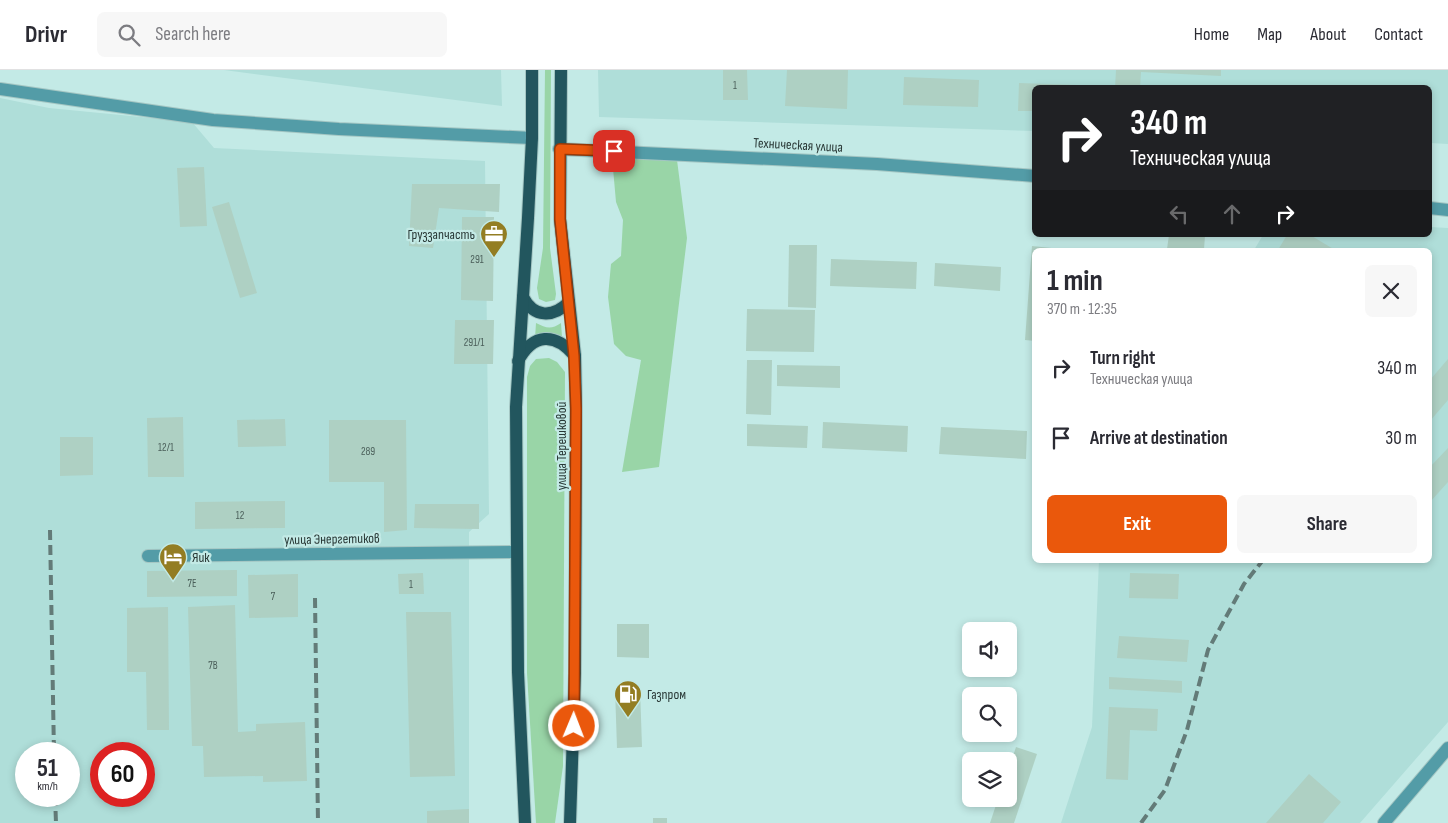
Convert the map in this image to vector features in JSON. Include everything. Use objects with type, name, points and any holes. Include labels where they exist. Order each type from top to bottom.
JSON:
[{"type":"main road","points":[[525,823],[518,672],[516,407],[532,138],[532,70]]},
{"type":"main road","name":"улица Терешковой","points":[[561,70],[560,219],[574,356],[576,409],[575,673],[570,823]]},
{"type":"main road","points":[[524,297],[528,306],[534,311],[543,313],[553,313],[562,309],[569,302]]},
{"type":"main road","points":[[518,362],[523,352],[530,345],[548,339],[558,340],[567,346],[574,356]]},
{"type":"street","points":[[0,89],[213,120],[532,138]]},
{"type":"street","name":"Техническая улица","points":[[560,149],[867,164],[1032,176]]},
{"type":"street","points":[[1432,208],[1448,210]]},
{"type":"street","name":"улица Энергетиков","points":[[148,556],[517,552]]},
{"type":"street","points":[[1384,823],[1448,748]]},
{"type":"shaded area","points":[[224,70],[501,70],[502,106]]},
{"type":"shaded area","points":[[598,70],[1448,70],[1448,144],[1432,143],[1432,85],[1032,85],[1032,131],[599,117]]},
{"type":"shaded area","points":[[0,98],[49,108],[192,122],[214,148],[485,161],[489,514],[469,532],[469,823],[0,823]]},
{"type":"shaded area","points":[[1432,227],[1448,228],[1448,722],[1360,823],[1061,823],[1092,727],[1099,563],[1432,563],[1432,248],[1255,248],[1262,237],[1432,237]]},
{"type":"green space","points":[[545,70],[551,70],[550,248],[556,294],[555,300],[546,302],[539,299],[537,288],[543,248]]},
{"type":"green space","points":[[612,157],[677,160],[687,238],[659,467],[622,472],[641,360],[626,356],[614,344],[608,297],[611,264],[621,256],[623,220],[616,202]]},
{"type":"green space","points":[[536,323],[549,328],[561,323],[562,337],[535,338]]},
{"type":"green space","points":[[549,358],[557,362],[565,372],[563,766],[555,823],[536,823],[527,673],[527,377],[530,366],[536,359]]},
{"type":"building","points":[[723,70],[747,70],[748,100],[723,100]]},
{"type":"building","points":[[787,70],[848,70],[847,109],[785,106]]},
{"type":"building","points":[[1116,70],[1221,70],[1221,76],[1141,72],[1140,85],[1115,85]]},
{"type":"building","points":[[904,77],[979,80],[978,107],[903,105]]},
{"type":"building","points":[[1019,83],[1077,85],[1032,85],[1032,111],[1018,111]]},
{"type":"building","points":[[204,167],[207,226],[180,227],[177,168]]},
{"type":"building","points":[[412,184],[500,184],[499,212],[439,208],[433,248],[409,246]]},
{"type":"building","points":[[229,202],[257,293],[240,298],[212,207]]},
{"type":"building","points":[[462,217],[494,217],[493,301],[461,300]]},
{"type":"building","points":[[1169,237],[1205,237],[1204,248],[1167,248]]},
{"type":"building","points":[[1286,237],[1313,237],[1332,248],[1279,248]]},
{"type":"building","points":[[789,245],[817,245],[816,308],[788,307]]},
{"type":"building","points":[[1032,246],[1051,248],[1032,248],[1032,341],[1025,340]]},
{"type":"building","points":[[831,259],[917,262],[916,289],[830,286]]},
{"type":"building","points":[[935,263],[1001,267],[1000,291],[934,286]]},
{"type":"building","points":[[747,309],[815,310],[814,352],[746,351]]},
{"type":"building","points":[[455,320],[494,320],[493,364],[454,364]]},
{"type":"building","points":[[1448,359],[1448,400],[1432,419],[1432,378]]},
{"type":"building","points":[[747,360],[772,360],[771,415],[746,414]]},
{"type":"building","points":[[777,365],[840,366],[840,388],[777,386]]},
{"type":"building","points":[[183,417],[184,477],[148,477],[147,418]]},
{"type":"building","points":[[285,419],[286,446],[238,447],[237,420]]},
{"type":"building","points":[[329,420],[406,420],[407,530],[384,532],[384,482],[329,482]]},
{"type":"building","points":[[823,422],[908,426],[907,452],[822,448]]},
{"type":"building","points":[[747,424],[808,426],[807,448],[747,446]]},
{"type":"building","points":[[941,427],[1027,431],[1026,459],[939,454]]},
{"type":"building","points":[[60,437],[93,437],[93,475],[60,476]]},
{"type":"building","points":[[1448,448],[1448,482],[1432,500],[1432,465]]},
{"type":"building","points":[[285,501],[285,528],[195,529],[195,502]]},
{"type":"building","points":[[415,504],[479,504],[479,529],[414,528]]},
{"type":"building","points":[[237,570],[237,596],[147,597],[147,571]]},
{"type":"building","points":[[423,573],[424,594],[399,594],[398,574]]},
{"type":"building","points":[[1130,573],[1179,574],[1178,599],[1129,598]]},
{"type":"building","points":[[298,574],[298,617],[249,618],[248,575]]},
{"type":"building","points":[[235,605],[238,732],[256,731],[256,724],[305,722],[307,781],[263,782],[263,776],[204,777],[203,746],[192,746],[188,607]]},
{"type":"building","points":[[168,607],[169,730],[147,730],[146,672],[127,672],[127,608]]},
{"type":"building","points":[[406,612],[451,612],[455,776],[410,777]]},
{"type":"building","points":[[617,624],[649,624],[649,658],[617,657]]},
{"type":"building","points":[[1119,636],[1189,640],[1187,662],[1117,658]]},
{"type":"building","points":[[1109,677],[1182,681],[1182,693],[1109,689]]},
{"type":"building","name":"Газпром","points":[[640,688],[642,747],[617,748],[615,689]]},
{"type":"building","points":[[1109,707],[1158,709],[1157,731],[1130,730],[1128,780],[1106,779]]},
{"type":"building","points":[[1016,747],[1037,754],[1014,823],[990,823],[995,807],[1017,807],[1017,752],[1014,752]]},
{"type":"building","points":[[1309,774],[1341,802],[1323,823],[1266,823]]},
{"type":"building","points":[[469,809],[469,823],[427,823],[427,811]]},
{"type":"building","points":[[653,818],[667,818],[667,823],[653,823]]},
{"type":"railway","points":[[50,530],[54,742]]},
{"type":"railway","points":[[1141,823],[1165,790],[1187,730],[1208,650],[1244,584],[1261,563]]},
{"type":"railway","points":[[315,598],[318,823]]},
{"type":"railway","points":[[55,807],[56,823]]},
{"type":"place","name":"Груззапчасть","points":[[494,258]]},
{"type":"place","name":"Яик","points":[[173,581]]},
{"type":"place","name":"Газпром","points":[[628,718]]},
{"type":"route","points":[[574,726],[576,409],[574,356],[560,219],[560,149],[614,151]]}]
